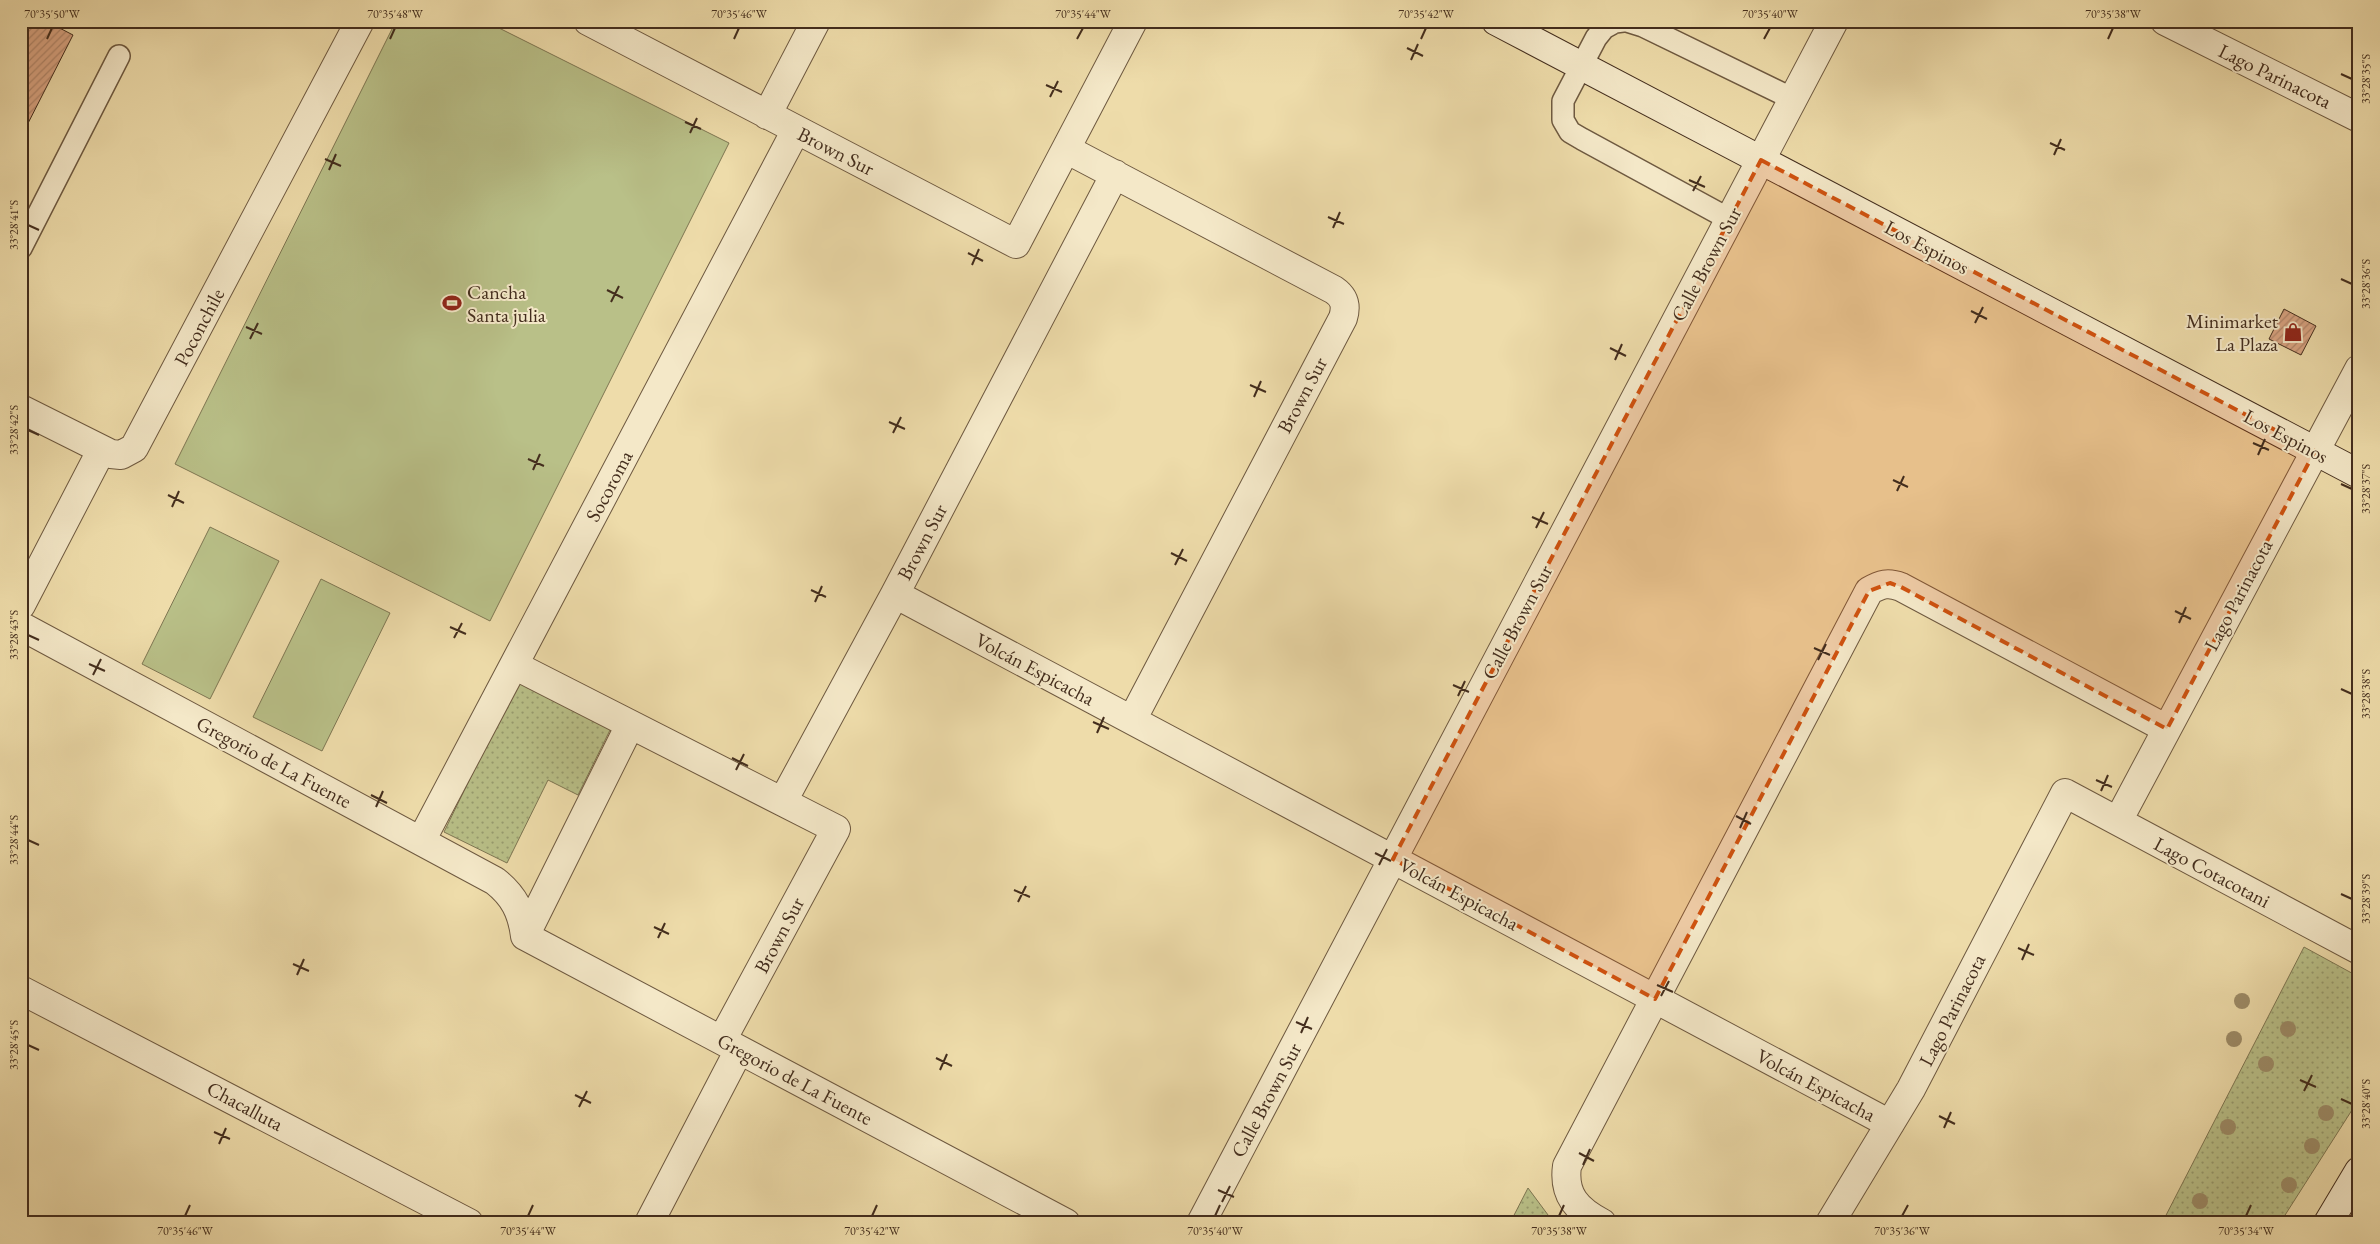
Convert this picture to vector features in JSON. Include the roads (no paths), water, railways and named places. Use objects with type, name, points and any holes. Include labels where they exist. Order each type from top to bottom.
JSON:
[{"type":"street","name":"Poconchile","points":[[101,451],[121,455],[128,452],[138,442],[360,21]]},
{"type":"street","name":"Brown Sur","points":[[588,21],[1016,244],[1133,21]]},
{"type":"street","points":[[767,115],[816,21]]},
{"type":"street","name":"Los Espinos","points":[[1496,21],[2359,474]]},
{"type":"street","name":"Calle Brown Sur","points":[[1201,1223],[1834,21]]},
{"type":"street","name":"Lago Parinacota","points":[[2164,21],[2359,118]]},
{"type":"street","name":"Socoroma","points":[[421,841],[796,130]]},
{"type":"street","name":"Brown Sur","points":[[1066,149],[1334,290],[1341,295],[1345,304],[1345,311],[1132,720]]},
{"type":"street","name":"Brown Sur","points":[[649,1223],[730,1045],[836,829],[783,801],[895,594],[1115,174]]},
{"type":"street","name":"Lago Parinacota","points":[[2118,821],[2359,369]]},
{"type":"street","points":[[21,409],[101,451],[21,605]]},
{"type":"street","points":[[1602,1223],[1579,1209],[1567,1189],[1567,1166],[1869,591],[1878,585],[1890,583],[1901,587],[2167,729]]},
{"type":"street","name":"Volcán Espicacha","points":[[895,594],[1890,1124]]},
{"type":"street","name":"Gregorio de La Fuente","points":[[21,626],[495,881],[515,901],[522,918],[524,936],[1066,1223]]},
{"type":"street","points":[[514,665],[783,801]]},
{"type":"street","points":[[524,936],[630,725]]},
{"type":"street","name":"Lago Parinacota","points":[[1830,1223],[1890,1124],[2065,793]]},
{"type":"street","name":"Lago Cotacotani","points":[[2065,793],[2359,950]]},
{"type":"street","name":"Chacalluta","points":[[21,990],[469,1223]]},
{"type":"street","points":[[2328,1223],[2359,1171]]},
{"type":"lane","points":[[1623,21],[1615,22],[1604,28],[1596,38],[1563,102],[1563,120],[1570,132],[1730,219]]},
{"type":"lane","points":[[1627,21],[1643,26],[1793,99]]},
{"type":"lane","points":[[21,248],[119,56]]},
{"type":"place","name":"Cancha Santa julia","points":[[452,303]]},
{"type":"place","name":"Minimarket La Plaza","points":[[2293,332]]}]
